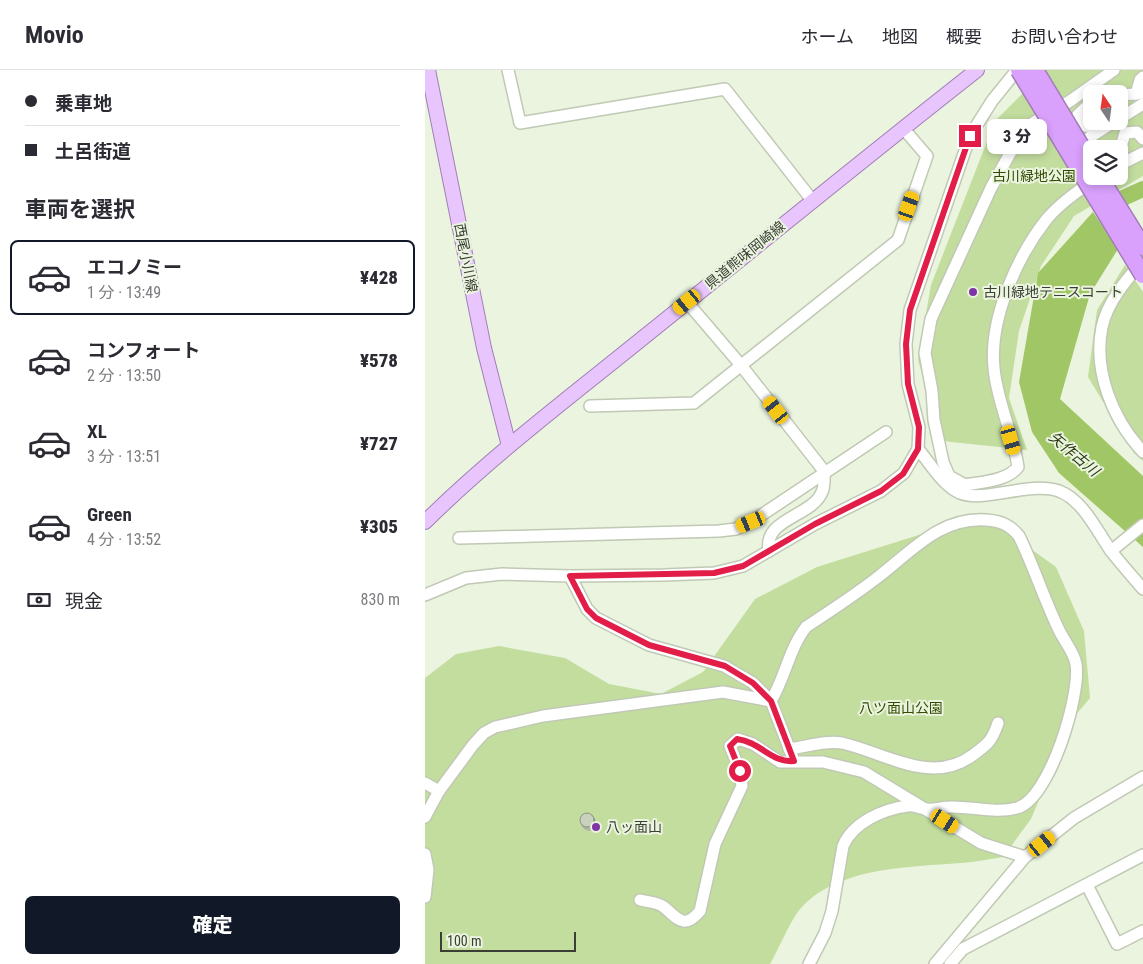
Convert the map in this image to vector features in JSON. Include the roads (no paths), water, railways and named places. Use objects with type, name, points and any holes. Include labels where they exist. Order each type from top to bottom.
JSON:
[{"type":"highway","points":[[1018,70],[1143,275]]},
{"type":"highway","points":[[1035,70],[1083,150]]},
{"type":"highway","points":[[1105,185],[1143,247]]},
{"type":"main road","name":"西尾小川線","points":[[428,70],[429,105],[484,348],[509,446]]},
{"type":"main road","name":"県道熊味岡崎線","points":[[425,522],[509,446],[812,200],[977,70]]},
{"type":"street","points":[[508,70],[519,123],[725,89],[812,200]]},
{"type":"street","points":[[903,474],[918,449],[919,427],[908,384],[906,344],[910,310],[970,136],[992,101],[1018,70]]},
{"type":"street","points":[[962,489],[949,476],[943,462],[937,437],[925,353],[931,319],[991,188],[1014,146],[1031,124],[1075,98],[1114,70]]},
{"type":"street","points":[[1140,93],[1140,80],[1143,77]]},
{"type":"street","points":[[1075,98],[1083,106]]},
{"type":"street","points":[[1128,112],[1143,104]]},
{"type":"street","points":[[590,406],[693,402],[898,240],[927,156],[903,128]]},
{"type":"street","points":[[1123,140],[1125,133],[1137,132],[1143,139]]},
{"type":"street","points":[[1128,160],[1143,153]]},
{"type":"street","points":[[962,489],[1013,474],[1018,467],[996,387],[993,362],[995,329],[1007,290],[1023,252],[1047,219],[1067,199],[1087,185]]},
{"type":"street","points":[[1143,262],[1114,298],[1102,327],[1100,360],[1106,389],[1120,419],[1143,452]]},
{"type":"street","points":[[687,302],[740,364],[824,472],[822,492],[810,506],[776,529],[769,539],[769,551]]},
{"type":"street","points":[[459,538],[719,531],[736,528],[751,522],[886,432]]},
{"type":"street","points":[[918,449],[932,465],[970,495],[1031,488],[1059,491],[1082,508],[1111,551],[1143,589]]},
{"type":"street","points":[[425,595],[466,578],[502,574],[570,576],[714,573],[743,566],[815,524],[881,491],[915,465],[922,463],[932,465]]},
{"type":"street","points":[[771,701],[787,670],[798,638],[806,628],[878,577],[925,539],[958,521],[995,521],[1011,526],[1019,536],[1058,630],[1076,661],[1077,672],[1069,718],[1051,770],[1036,793],[1026,804],[1018,808],[998,811],[949,807],[928,810],[910,805],[869,819],[847,837],[840,858],[833,911],[825,933],[809,964]]},
{"type":"street","points":[[1111,551],[1143,525]]},
{"type":"street","points":[[570,576],[587,609],[596,618],[649,645],[725,666],[753,683],[771,701],[794,761]]},
{"type":"street","points":[[425,817],[439,791],[473,745],[484,733],[495,727],[543,716],[723,692],[771,701]]},
{"type":"street","points":[[789,749],[823,743],[841,743],[927,769],[944,769],[965,761],[993,740],[998,723]]},
{"type":"street","points":[[640,900],[657,904],[677,920],[693,919],[700,912],[715,844],[742,786],[740,771],[730,746],[734,740],[753,744],[780,762],[794,761],[835,764],[864,772],[981,843],[1025,857]]},
{"type":"street","points":[[935,964],[1025,857],[1074,818],[1143,777]]},
{"type":"street","points":[[425,783],[439,791]]},
{"type":"street","points":[[425,854],[428,870],[425,897]]},
{"type":"street","points":[[949,964],[963,949],[1143,855]]},
{"type":"street","points":[[1087,885],[1117,944],[1143,931]]},
{"type":"water","points":[[1093,212],[1118,249],[1090,294],[1060,399],[1143,476],[1143,547],[1059,473],[1032,432],[1019,382],[1038,273]]},
{"type":"waterway","name":"矢作古川","points":[[1103,210],[1110,204],[1143,189]]},
{"type":"place","name":"古川緑地テニスコート","points":[[973,292]]},
{"type":"place","name":"八ッ面山","points":[[596,827]]},
{"type":"park label","name":"古川緑地公園","points":[[1034,176]]},
{"type":"park label","name":"八ツ面山公園","points":[[901,708]]}]
